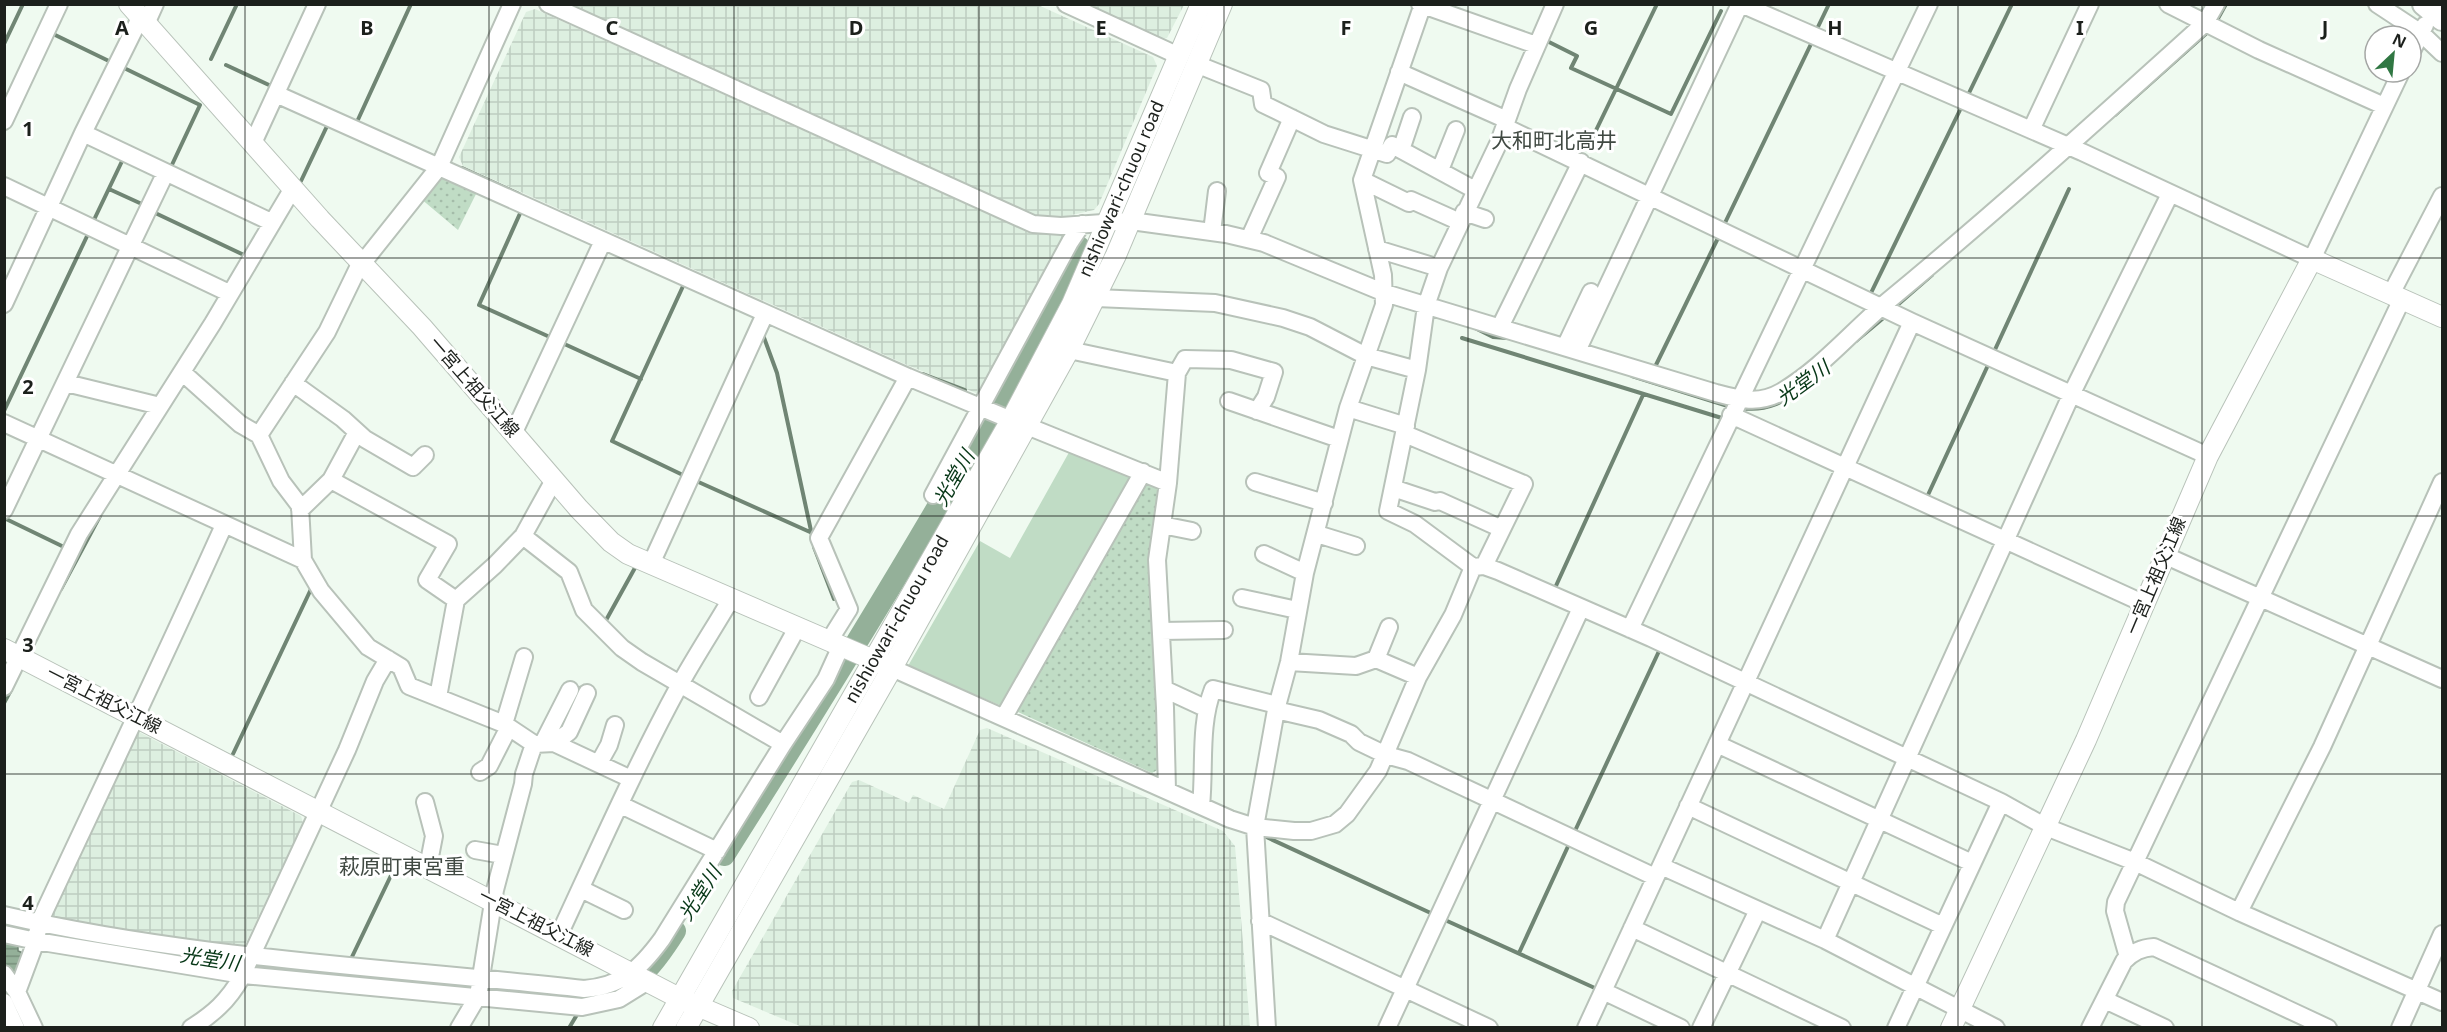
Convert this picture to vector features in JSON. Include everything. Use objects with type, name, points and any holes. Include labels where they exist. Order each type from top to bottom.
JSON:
[{"type":"main road","name":"nishiowari-chuou road","points":[[686,1028],[892,668],[1001,416],[1069,350],[1096,298],[1131,220],[1187,60],[1201,4]]},
{"type":"main road","name":"nishiowari-chuou road","points":[[663,1028],[680,998],[849,650],[1072,304],[1107,221],[1187,60],[1222,4]]},
{"type":"main road","name":"一宮上祖父江線","points":[[142,13],[253,143],[422,327],[554,480],[611,542],[628,554],[892,668]]},
{"type":"main road","name":"一宮上祖父江線","points":[[1955,1019],[2046,827],[2208,456],[2312,259]]},
{"type":"main road","points":[[2312,259],[2442,317]]},
{"type":"main road","name":"一宮上祖父江線","points":[[12,652],[680,998],[749,1028]]},
{"type":"street","points":[[4,121],[59,4]]},
{"type":"street","points":[[253,143],[317,4]]},
{"type":"street","points":[[259,435],[327,332],[362,263],[439,167],[512,4]]},
{"type":"street","points":[[548,4],[1033,224],[1061,226],[1131,220],[1249,239],[1285,251],[1385,293],[1571,349],[1734,407],[1844,466],[2145,604]]},
{"type":"street","points":[[1066,4],[1187,60],[1261,90],[1263,104],[1324,134],[1387,154],[1392,145],[1475,190]]},
{"type":"street","points":[[1555,4],[1536,45],[1506,123],[1439,268],[1426,306],[1406,430],[1388,511],[1415,524],[1479,566],[1630,629],[1906,759],[2001,801],[2046,827],[2135,862],[2239,912],[2442,1002]]},
{"type":"street","points":[[1645,193],[1729,4]]},
{"type":"street","points":[[1571,349],[1645,193],[1740,4],[2031,130],[2312,259],[2396,84]]},
{"type":"street","points":[[1630,629],[1734,407],[1804,270],[1929,4]]},
{"type":"street","points":[[2031,130],[2090,4]]},
{"type":"street","points":[[2168,4],[2259,50],[2384,106]]},
{"type":"street","points":[[1734,407],[1780,393],[1886,309],[2205,23],[2216,4]]},
{"type":"street","points":[[2377,4],[2428,20],[2442,53]]},
{"type":"street","points":[[1267,1028],[1255,826],[1276,707],[1289,662],[1305,573],[1348,408],[1384,305],[1385,293],[1362,180],[1422,5],[1536,45]]},
{"type":"street","points":[[4,304],[142,13]]},
{"type":"street","points":[[1400,72],[1912,322],[2208,456]]},
{"type":"street","points":[[276,94],[908,377],[1168,483]]},
{"type":"street","points":[[1249,239],[1277,177],[1268,173],[1292,118]]},
{"type":"street","points":[[1383,121],[1410,123],[1401,150]]},
{"type":"street","points":[[1440,170],[1456,130]]},
{"type":"street","points":[[83,134],[271,222]]},
{"type":"street","points":[[1500,327],[1581,162]]},
{"type":"street","points":[[4,510],[165,174]]},
{"type":"street","points":[[1362,180],[1409,203],[1411,200],[1462,217],[1485,219]]},
{"type":"street","points":[[4,186],[229,293]]},
{"type":"street","points":[[4,687],[12,652],[71,550],[293,188]]},
{"type":"street","points":[[1212,232],[1217,191]]},
{"type":"street","points":[[1826,940],[2072,393],[2170,194]]},
{"type":"street","points":[[2128,957],[2115,911],[2116,902],[2260,598],[2442,196]]},
{"type":"street","points":[[933,495],[1001,416],[1070,242],[1082,224]]},
{"type":"street","points":[[514,432],[603,241]]},
{"type":"street","points":[[1377,249],[1439,268]]},
{"type":"street","points":[[1096,298],[1215,303],[1283,318],[1311,327],[1366,356],[1417,370]]},
{"type":"street","points":[[651,564],[765,314]]},
{"type":"street","points":[[1586,1028],[1912,322]]},
{"type":"street","points":[[1069,350],[1177,373]]},
{"type":"street","points":[[1167,790],[1157,560],[1168,483],[1177,373],[1185,359],[1231,360],[1274,372],[1266,397],[1257,411]]},
{"type":"street","points":[[182,372],[240,424],[259,435],[281,481],[296,498],[300,510],[303,560],[321,591],[368,647],[401,667],[410,687],[507,726],[544,744],[599,763],[631,779]]},
{"type":"street","points":[[4,934],[38,932],[247,965],[479,987],[584,989],[615,984],[639,976],[648,958],[783,744],[826,679],[849,650],[849,609],[819,538],[908,377]]},
{"type":"street","points":[[66,383],[160,405]]},
{"type":"street","points":[[292,383],[343,419],[357,432],[413,467],[424,455]]},
{"type":"street","points":[[1228,401],[1340,439]]},
{"type":"street","points":[[892,668],[1230,819],[1255,826],[1293,831],[1311,831],[1335,824],[1347,814],[1362,795],[1386,755],[1418,677],[1502,529],[1524,484],[1406,430],[1348,408]]},
{"type":"street","points":[[4,423],[303,560]]},
{"type":"street","points":[[300,510],[331,480],[357,432]]},
{"type":"street","points":[[1004,717],[1143,472]]},
{"type":"street","points":[[331,480],[448,544],[427,580],[456,600]]},
{"type":"street","points":[[438,698],[456,600],[523,536],[554,480]]},
{"type":"street","points":[[1255,482],[1324,503]]},
{"type":"street","points":[[2239,912],[2322,747],[2442,482]]},
{"type":"street","points":[[1393,488],[1435,502],[1440,501],[1502,529]]},
{"type":"street","points":[[11,997],[135,716],[161,666],[224,525]]},
{"type":"street","points":[[1162,525],[1192,531]]},
{"type":"street","points":[[1317,534],[1356,546]]},
{"type":"street","points":[[523,536],[569,572],[584,610],[622,648],[680,685],[783,744]]},
{"type":"street","points":[[1264,554],[1305,573]]},
{"type":"street","points":[[2164,555],[2442,679]]},
{"type":"street","points":[[1242,598],[1297,610]]},
{"type":"street","points":[[559,935],[621,805],[631,779],[680,685],[731,599]]},
{"type":"street","points":[[1387,1028],[1581,608]]},
{"type":"street","points":[[1376,659],[1389,627]]},
{"type":"street","points":[[759,697],[797,628]]},
{"type":"street","points":[[1161,631],[1224,630]]},
{"type":"street","points":[[480,772],[489,766],[507,726],[524,657]]},
{"type":"street","points":[[190,1028],[216,1011],[230,996],[247,965],[347,750],[375,681],[388,659]]},
{"type":"street","points":[[1289,662],[1356,666],[1376,659],[1418,677]]},
{"type":"street","points":[[1164,689],[1205,708]]},
{"type":"street","points":[[1201,806],[1204,779],[1205,708],[1213,689],[1319,720],[1386,755],[1408,761],[1493,802],[1658,872],[1758,910],[1826,940],[1915,987],[1955,1019],[1996,1028]]},
{"type":"street","points":[[459,1028],[479,987],[493,901],[524,774],[544,744],[570,690]]},
{"type":"street","points":[[544,744],[569,732],[587,693]]},
{"type":"street","points":[[599,763],[609,744],[615,725]]},
{"type":"street","points":[[1717,744],[1972,863]]},
{"type":"street","points":[[1896,1028],[2001,801]]},
{"type":"street","points":[[425,802],[434,836],[428,867]]},
{"type":"street","points":[[621,805],[717,851]]},
{"type":"street","points":[[1688,806],[1943,926]]},
{"type":"street","points":[[475,850],[503,855]]},
{"type":"street","points":[[581,889],[624,910]]},
{"type":"street","points":[[1701,1028],[1758,910]]},
{"type":"street","points":[[4,915],[38,932]]},
{"type":"street","points":[[1260,921],[1489,1028]]},
{"type":"street","points":[[1632,928],[1842,1028]]},
{"type":"street","points":[[2400,1028],[2442,934]]},
{"type":"street","points":[[2090,1028],[2124,961],[2144,948],[2154,947],[2328,1028]]},
{"type":"street","points":[[4,974],[11,997],[15,1028]]},
{"type":"street","points":[[1603,991],[1681,1028]]},
{"type":"street","points":[[11,997],[34,1028]]},
{"type":"street","points":[[2106,1000],[2165,1028]]},
{"type":"shaded area","points":[[571,5],[1038,5],[1153,57],[1157,66],[1099,204],[1094,210],[1063,217],[1035,216]]},
{"type":"shaded area","points":[[1084,5],[1184,5],[1167,38],[1161,39]]},
{"type":"shaded area","points":[[535,9],[1030,233],[1064,236],[981,395],[907,365],[463,166],[459,157],[526,12]]},
{"type":"shaded area","points":[[439,174],[478,190],[458,230],[420,198]]},
{"type":"shaded area","points":[[1072,447],[1135,474],[1004,707],[908,666],[980,541],[1010,558]]},
{"type":"shaded area","points":[[1144,482],[1160,488],[1161,768],[1152,773],[1018,712],[1016,707]]},
{"type":"shaded area","points":[[987,728],[1223,831],[1235,846],[1250,1027],[802,1027],[733,998],[732,991],[852,782],[859,780],[909,803],[913,795],[944,809],[980,730]]},
{"type":"shaded area","points":[[137,731],[301,816],[303,823],[243,949],[44,920]]},
{"type":"shaded area","points":[[4,940],[18,943],[18,951],[23,953],[13,979],[5,967]]},
{"type":"waterway","points":[[4,44],[23,4]]},
{"type":"waterway","points":[[211,59],[237,4]]},
{"type":"waterway","points":[[356,124],[411,4]]},
{"type":"waterway","points":[[1587,149],[1657,4]]},
{"type":"waterway","points":[[1816,31],[1829,4]]},
{"type":"waterway","points":[[1968,95],[2012,4]]},
{"type":"waterway","points":[[2216,22],[2226,4]]},
{"type":"waterway","points":[[1545,40],[1577,56],[1571,68],[1671,114],[1721,11]]},
{"type":"waterway","points":[[2115,115],[2209,31]]},
{"type":"waterway","points":[[49,32],[113,63]]},
{"type":"waterway","points":[[1723,227],[1811,44]]},
{"type":"waterway","points":[[226,65],[269,85]]},
{"type":"waterway","points":[[122,67],[200,105],[170,169]]},
{"type":"waterway","points":[[1870,295],[1960,110]]},
{"type":"waterway","points":[[301,181],[328,124]]},
{"type":"waterway","points":[[92,224],[124,157]]},
{"type":"waterway","points":[[462,168],[519,194]]},
{"type":"waterway","points":[[109,189],[144,205]]},
{"type":"waterway","points":[[1993,354],[2069,189]]},
{"type":"waterway","points":[[522,209],[479,305],[552,338]]},
{"type":"waterway","points":[[151,211],[244,255]]},
{"type":"waterway","points":[[4,411],[89,232]]},
{"type":"waterway","points":[[1654,369],[1719,236]]},
{"type":"waterway","name":"光堂川","points":[[724,855],[942,500],[986,423],[1079,247]]},
{"type":"waterway","name":"光堂川","points":[[1894,308],[1932,275]]},
{"type":"waterway","points":[[684,284],[612,441],[687,477]]},
{"type":"waterway","name":"光堂川","points":[[1856,341],[1887,315]]},
{"type":"waterway","name":"光堂川","points":[[1477,329],[1493,337],[1507,338]]},
{"type":"waterway","points":[[764,332],[763,335],[777,373],[813,540]]},
{"type":"waterway","points":[[1462,338],[1725,419]]},
{"type":"waterway","points":[[560,342],[641,379]]},
{"type":"waterway","points":[[1927,497],[1989,363]]},
{"type":"waterway","points":[[923,374],[965,390]]},
{"type":"waterway","name":"光堂川","points":[[1632,376],[1731,407]]},
{"type":"waterway","name":"光堂川","points":[[1741,408],[1767,407],[1783,401],[1805,385]]},
{"type":"waterway","points":[[1555,588],[1643,395]]},
{"type":"waterway","points":[[694,480],[810,532]]},
{"type":"waterway","points":[[61,589],[100,516]]},
{"type":"waterway","points":[[4,518],[66,548]]},
{"type":"waterway","points":[[814,547],[834,599]]},
{"type":"waterway","points":[[605,622],[636,566]]},
{"type":"waterway","points":[[233,754],[312,587]]},
{"type":"waterway","points":[[1574,833],[1660,649],[1662,650]]},
{"type":"waterway","points":[[4,703],[11,690]]},
{"type":"waterway","points":[[1262,835],[1435,915]]},
{"type":"waterway","points":[[1519,953],[1570,842]]},
{"type":"waterway","points":[[350,961],[396,865]]},
{"type":"waterway","points":[[1445,920],[1597,989]]},
{"type":"waterway","name":"光堂川","points":[[4,925],[44,934],[262,967],[541,993]]},
{"type":"waterway","name":"光堂川","points":[[586,996],[616,990],[640,976],[658,956],[675,931]]},
{"type":"waterway","points":[[569,1028],[578,1013]]},
{"type":"district","name":"大和町北高井","points":[[1554,141]]},
{"type":"district","name":"萩原町東宮重","points":[[402,867]]}]
